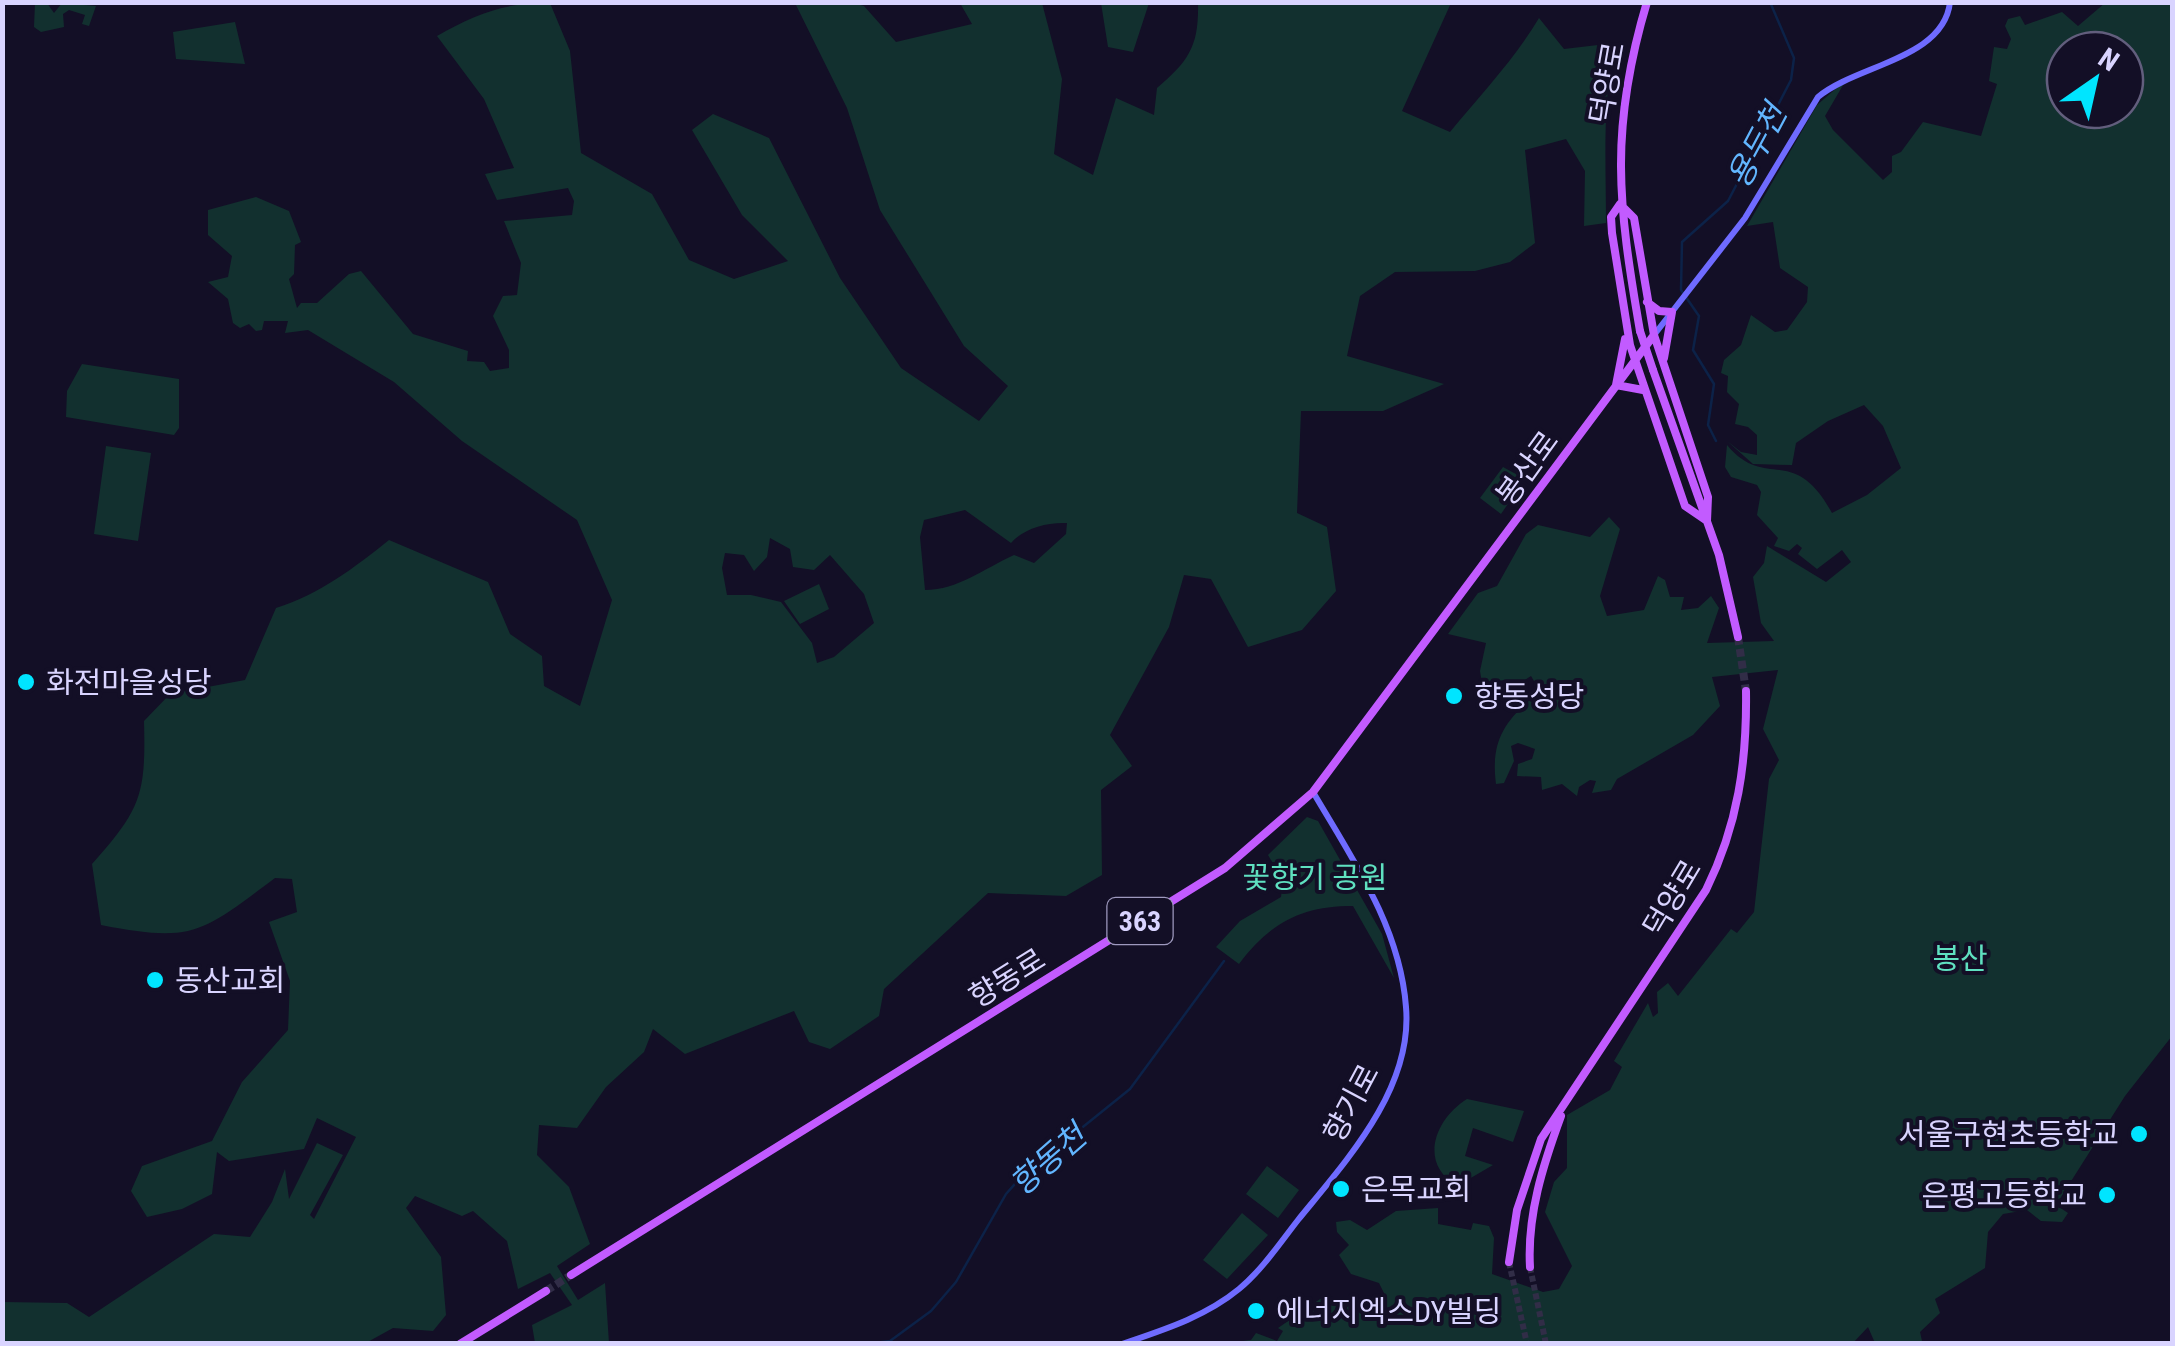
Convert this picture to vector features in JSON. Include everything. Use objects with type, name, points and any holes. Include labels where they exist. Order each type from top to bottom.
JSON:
[{"type":"main road","name":"덕양로","points":[[1647,2],[1624,92],[1620,204],[1640,331],[1707,522]]},
{"type":"main road","name":"363","points":[[1675,308],[1745,218],[1818,97],[1836,82],[1924,44],[1940,33],[1950,2]]},
{"type":"main road","points":[[1707,522],[1685,506],[1626,330],[1611,217],[1620,204],[1634,218],[1654,335],[1708,498],[1707,522],[1738,636]]},
{"type":"main road","points":[[1647,302],[1658,311],[1675,308],[1665,342],[1665,369]]},
{"type":"main road","name":"봉산로","points":[[1414,660],[1675,308]]},
{"type":"main road","points":[[1616,386],[1626,330]]},
{"type":"main road","points":[[1616,386],[1624,383],[1646,391]]},
{"type":"main road","name":"향동로","points":[[572,1275],[1224,868],[1314,792],[1414,660]]},
{"type":"main road","name":"덕양로","points":[[1509,1262],[1510,1236],[1534,1155],[1706,890],[1723,856],[1744,774],[1746,690]]},
{"type":"main road","name":"향기로","points":[[1122,1344],[1201,1314],[1239,1289],[1358,1146],[1396,1069],[1407,1012],[1394,943],[1369,889],[1314,792]]},
{"type":"main road","name":"덕양로","points":[[1530,1267],[1538,1188],[1566,1103]]},
{"type":"main road","points":[[460,1344],[546,1291]]},
{"type":"green space","points":[[850,2],[864,6],[896,42],[972,24],[960,3],[1042,3],[1062,79],[1054,154],[1093,175],[1116,98],[1154,115],[1157,88],[1184,61],[1194,42],[1198,3],[1451,3],[1402,111],[1450,132],[1508,63],[1539,18],[1564,49],[1615,43],[1606,110],[1606,223],[1584,226],[1585,171],[1566,139],[1525,150],[1535,243],[1510,262],[1475,271],[1395,272],[1360,296],[1347,356],[1444,384],[1383,411],[1301,411],[1297,513],[1327,527],[1336,591],[1302,630],[1248,647],[1211,579],[1184,575],[1169,627],[1110,735],[1132,766],[1101,790],[1102,875],[1066,896],[988,893],[884,989],[879,1016],[830,1049],[809,1042],[794,1011],[685,1054],[653,1029],[644,1052],[606,1087],[577,1128],[539,1125],[537,1155],[569,1187],[590,1244],[557,1266],[578,1300],[605,1283],[609,1343],[535,1343],[532,1325],[572,1305],[550,1273],[518,1289],[507,1241],[473,1211],[462,1216],[415,1196],[406,1208],[441,1257],[446,1315],[433,1331],[393,1328],[364,1344],[3,1343],[3,1302],[67,1303],[89,1317],[214,1234],[250,1237],[272,1202],[285,1169],[289,1199],[317,1143],[343,1155],[310,1215],[314,1219],[356,1137],[317,1118],[304,1149],[229,1161],[217,1152],[212,1194],[182,1209],[147,1217],[131,1191],[142,1166],[212,1141],[242,1082],[288,1030],[290,981],[269,922],[297,912],[292,879],[275,878],[230,911],[195,929],[157,933],[101,925],[92,864],[121,829],[137,800],[144,767],[144,721],[170,694],[245,680],[276,608],[322,588],[389,540],[488,582],[510,634],[542,656],[544,686],[580,706],[612,600],[577,520],[462,441],[394,382],[308,330],[285,333],[288,321],[264,321],[262,330],[256,331],[249,324],[240,328],[233,323],[228,299],[208,282],[228,277],[232,256],[208,235],[208,210],[256,197],[289,211],[301,242],[295,245],[294,274],[289,279],[297,308],[301,303],[317,303],[349,274],[361,271],[413,334],[468,351],[467,361],[484,362],[490,371],[509,368],[509,350],[493,316],[503,296],[517,295],[521,263],[504,221],[572,215],[574,201],[568,188],[497,200],[485,174],[514,168],[484,99],[437,36],[491,11],[550,3],[570,51],[581,153],[652,194],[689,260],[734,279],[788,261],[742,215],[692,130],[713,114],[769,138],[840,278],[901,368],[979,421],[1008,386],[964,346],[880,210],[847,108],[796,5]],"holes":[[[965,510],[1011,543],[1029,530],[1052,524],[1067,523],[1066,534],[1034,563],[1014,555],[959,583],[925,590],[920,537],[924,520]],[[770,538],[790,549],[793,567],[814,570],[830,555],[864,594],[874,623],[834,657],[817,663],[812,643],[781,602],[751,595],[727,595],[722,568],[725,553],[744,555],[754,571],[767,557]]]},
{"type":"green space","points":[[35,3],[47,3],[54,13],[62,3],[96,6],[89,26],[82,24],[85,15],[69,10],[63,14],[64,27],[41,32],[34,27]]},
{"type":"green space","points":[[1101,3],[1149,3],[1133,52],[1108,47]]},
{"type":"green space","name":"봉산","points":[[2105,3],[2172,3],[2172,1036],[2125,1096],[2056,1205],[2068,1213],[2062,1222],[2041,1221],[2027,1210],[2003,1214],[1988,1232],[1985,1268],[1935,1299],[1940,1313],[1920,1332],[1922,1341],[1875,1343],[1868,1327],[1852,1344],[1219,1344],[1251,1340],[1256,1333],[1277,1341],[1283,1331],[1278,1328],[1326,1295],[1343,1312],[1351,1303],[1364,1308],[1379,1301],[1384,1293],[1379,1283],[1351,1274],[1339,1255],[1349,1245],[1337,1232],[1336,1222],[1350,1220],[1367,1230],[1396,1211],[1438,1208],[1438,1224],[1471,1230],[1473,1223],[1489,1226],[1494,1238],[1492,1274],[1543,1292],[1559,1289],[1572,1266],[1545,1212],[1554,1182],[1567,1168],[1567,1115],[1610,1090],[1622,1067],[1614,1061],[1648,1003],[1653,1017],[1658,1013],[1657,992],[1668,983],[1678,996],[1731,929],[1737,933],[1754,912],[1769,779],[1779,760],[1763,729],[1778,670],[1712,677],[1720,706],[1693,735],[1617,779],[1611,790],[1592,793],[1596,781],[1590,780],[1579,787],[1577,796],[1562,784],[1542,790],[1541,777],[1517,776],[1518,764],[1532,759],[1535,749],[1518,743],[1511,746],[1514,761],[1504,783],[1496,784],[1496,754],[1503,731],[1540,691],[1531,676],[1504,693],[1505,680],[1482,683],[1480,671],[1486,643],[1448,634],[1478,593],[1497,586],[1526,534],[1538,525],[1590,537],[1609,517],[1620,529],[1600,596],[1607,616],[1644,610],[1658,576],[1665,580],[1670,597],[1684,597],[1681,610],[1698,608],[1711,596],[1719,608],[1707,643],[1774,641],[1761,623],[1753,577],[1764,563],[1767,546],[1826,582],[1851,562],[1842,550],[1817,569],[1798,554],[1802,548],[1797,544],[1789,551],[1774,546],[1778,538],[1757,515],[1761,492],[1757,485],[1731,477],[1725,467],[1727,445],[1754,465],[1805,479],[1832,513],[1867,495],[1901,468],[1883,426],[1864,405],[1828,421],[1796,443],[1792,465],[1753,464],[1727,441],[1741,452],[1757,455],[1757,435],[1748,427],[1735,424],[1739,404],[1727,392],[1728,376],[1721,373],[1724,360],[1741,345],[1751,315],[1775,332],[1787,330],[1807,302],[1808,287],[1780,268],[1773,222],[1747,226],[1817,105],[1846,80],[1825,116],[1833,130],[1883,180],[1892,172],[1892,156],[1901,152],[1923,122],[1981,136],[1997,84],[1989,81],[1994,47],[2007,49],[2011,39],[2005,26],[2008,19],[2020,16],[2025,25],[2062,12],[2078,26]]},
{"type":"green space","points":[[235,22],[245,64],[176,59],[173,32]]},
{"type":"green space","points":[[82,364],[179,379],[179,428],[174,435],[66,417],[67,391]]},
{"type":"green space","points":[[106,446],[151,453],[138,541],[94,534]]},
{"type":"green space","points":[[1503,467],[1525,479],[1501,514],[1480,498]]},
{"type":"green space","points":[[819,584],[829,609],[800,624],[784,601]]},
{"type":"green space","name":"꽃향기 공원","points":[[1307,817],[1318,821],[1382,934],[1394,978],[1353,906],[1318,909],[1288,920],[1263,938],[1239,964],[1216,947],[1240,921],[1281,897],[1283,880],[1268,855]]},
{"type":"green space","points":[[1467,1099],[1524,1111],[1513,1142],[1473,1128],[1465,1156],[1493,1165],[1457,1186],[1438,1166],[1435,1141],[1446,1118]]},
{"type":"green space","points":[[1267,1166],[1299,1190],[1278,1218],[1246,1194]]},
{"type":"green space","points":[[1242,1213],[1268,1235],[1227,1279],[1203,1260]]},
{"type":"waterway","name":"용두천","points":[[1716,441],[1708,425],[1714,384],[1693,350],[1699,316],[1681,290],[1682,242],[1728,201],[1791,80],[1794,58],[1770,2]]},
{"type":"waterway","name":"향동천","points":[[867,1344],[890,1341],[931,1311],[956,1282],[1006,1194],[1022,1176],[1130,1089],[1224,961]]},
{"type":"tunnel","points":[[1738,637],[1746,691]]},
{"type":"tunnel","points":[[1509,1262],[1527,1344]]},
{"type":"tunnel","points":[[1530,1267],[1546,1344]]},
{"type":"tunnel","points":[[546,1291],[571,1275]]},
{"type":"place","name":"화전마을성당","points":[[26,682]]},
{"type":"place","name":"향동성당","points":[[1454,696]]},
{"type":"place","name":"동산교회","points":[[155,980]]},
{"type":"place","name":"서울구현초등학교","points":[[2139,1134]]},
{"type":"place","name":"은목교회","points":[[1341,1189]]},
{"type":"place","name":"은평고등학교","points":[[2107,1195]]},
{"type":"place","name":"에너지엑스DY빌딩","points":[[1256,1311]]}]
